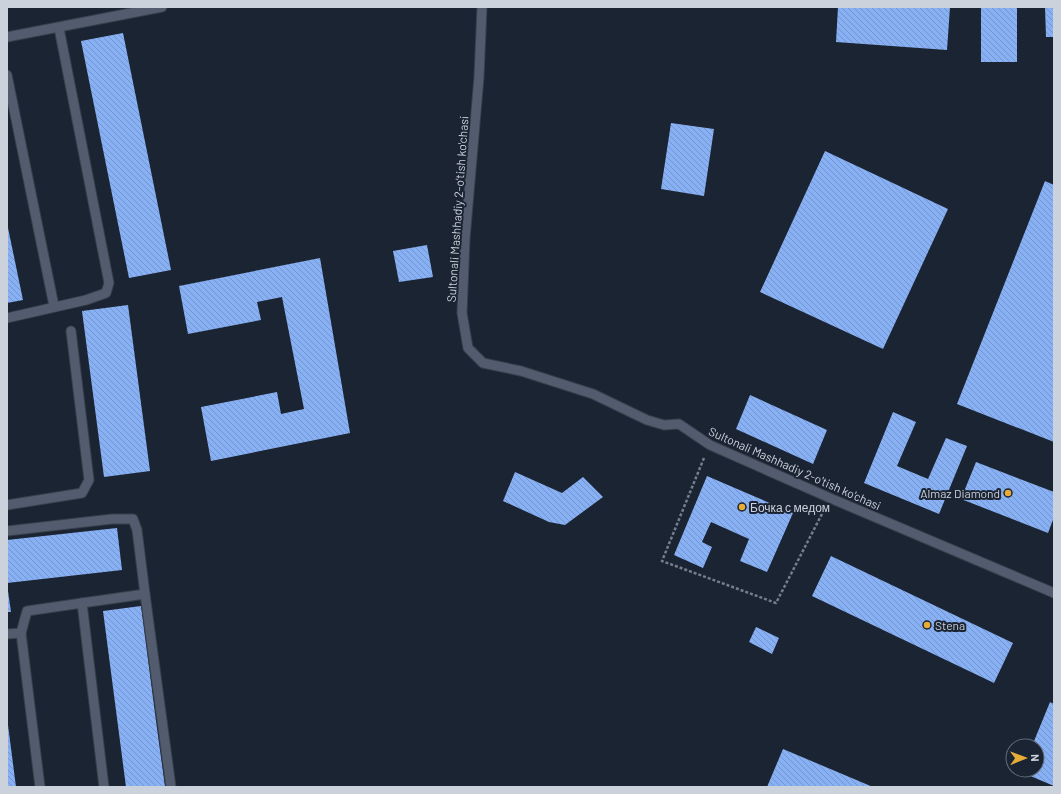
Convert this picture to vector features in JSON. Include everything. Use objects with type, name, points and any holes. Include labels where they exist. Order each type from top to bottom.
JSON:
[{"type":"lane","points":[[7,37],[60,28],[162,7]]},
{"type":"lane","name":"Sultonali Mashhadiy 2-o'tish ko'chasi","points":[[482,7],[479,77],[465,239],[462,313],[468,348],[483,363],[521,372],[593,394],[652,422],[664,425],[679,424],[710,445],[830,498],[1054,593]]},
{"type":"lane","points":[[7,318],[54,306],[86,300],[106,293],[109,283],[60,28]]},
{"type":"lane","points":[[7,75],[54,306]]},
{"type":"lane","points":[[7,505],[82,494],[89,480],[71,331]]},
{"type":"lane","points":[[7,531],[112,519],[132,519],[137,530],[172,787]]},
{"type":"lane","points":[[40,787],[21,633],[27,611],[146,594]]},
{"type":"lane","points":[[82,603],[104,787]]},
{"type":"lane","points":[[7,634],[21,633]]},
{"type":"path","points":[[710,445],[662,561],[776,603],[830,498]]},
{"type":"building","points":[[838,7],[950,7],[947,50],[836,42]]},
{"type":"building","points":[[981,7],[1017,7],[1017,62],[981,62]]},
{"type":"building","points":[[1045,7],[1054,7],[1054,37],[1046,37]]},
{"type":"building","points":[[123,33],[171,270],[129,278],[81,41]]},
{"type":"building","points":[[671,123],[714,129],[704,196],[661,189]]},
{"type":"building","points":[[825,151],[948,209],[883,349],[760,292]]},
{"type":"building","points":[[1045,181],[1054,185],[1054,442],[957,404]]},
{"type":"building","points":[[7,223],[23,300],[7,303]]},
{"type":"building","points":[[427,245],[433,277],[399,282],[393,251]]},
{"type":"building","points":[[320,258],[350,433],[211,461],[201,407],[277,392],[281,414],[304,409],[282,297],[257,302],[261,320],[188,334],[179,286]]},
{"type":"building","points":[[128,305],[150,471],[104,477],[82,311]]},
{"type":"building","points":[[750,395],[827,430],[813,464],[736,429]]},
{"type":"building","points":[[893,412],[916,422],[897,466],[928,479],[946,438],[967,446],[939,514],[864,483]]},
{"type":"building","points":[[976,462],[1054,492],[1054,517],[1048,533],[961,499]]},
{"type":"building","points":[[515,472],[562,493],[583,477],[603,497],[565,525],[549,522],[503,501]]},
{"type":"building","points":[[707,476],[793,513],[767,572],[740,561],[749,539],[711,522],[702,542],[712,547],[703,568],[674,555]]},
{"type":"building","points":[[117,528],[122,570],[7,583],[7,540]]},
{"type":"building","points":[[831,556],[1013,643],[994,683],[812,596]]},
{"type":"building","points":[[7,584],[11,612],[7,612]]},
{"type":"building","points":[[141,606],[165,787],[126,787],[103,611]]},
{"type":"building","points":[[756,627],[779,638],[772,654],[749,642]]},
{"type":"building","points":[[1050,702],[1054,704],[1054,786],[1035,778],[1045,778],[1045,738],[1035,738]]},
{"type":"building","points":[[8,725],[16,787],[7,787]]},
{"type":"building","points":[[783,749],[873,787],[767,787]]},
{"type":"place","name":"Almaz Diamond","points":[[1008,493]]},
{"type":"place","name":"Бочка с медом","points":[[742,507]]},
{"type":"place","name":"Stena","points":[[927,625]]}]
